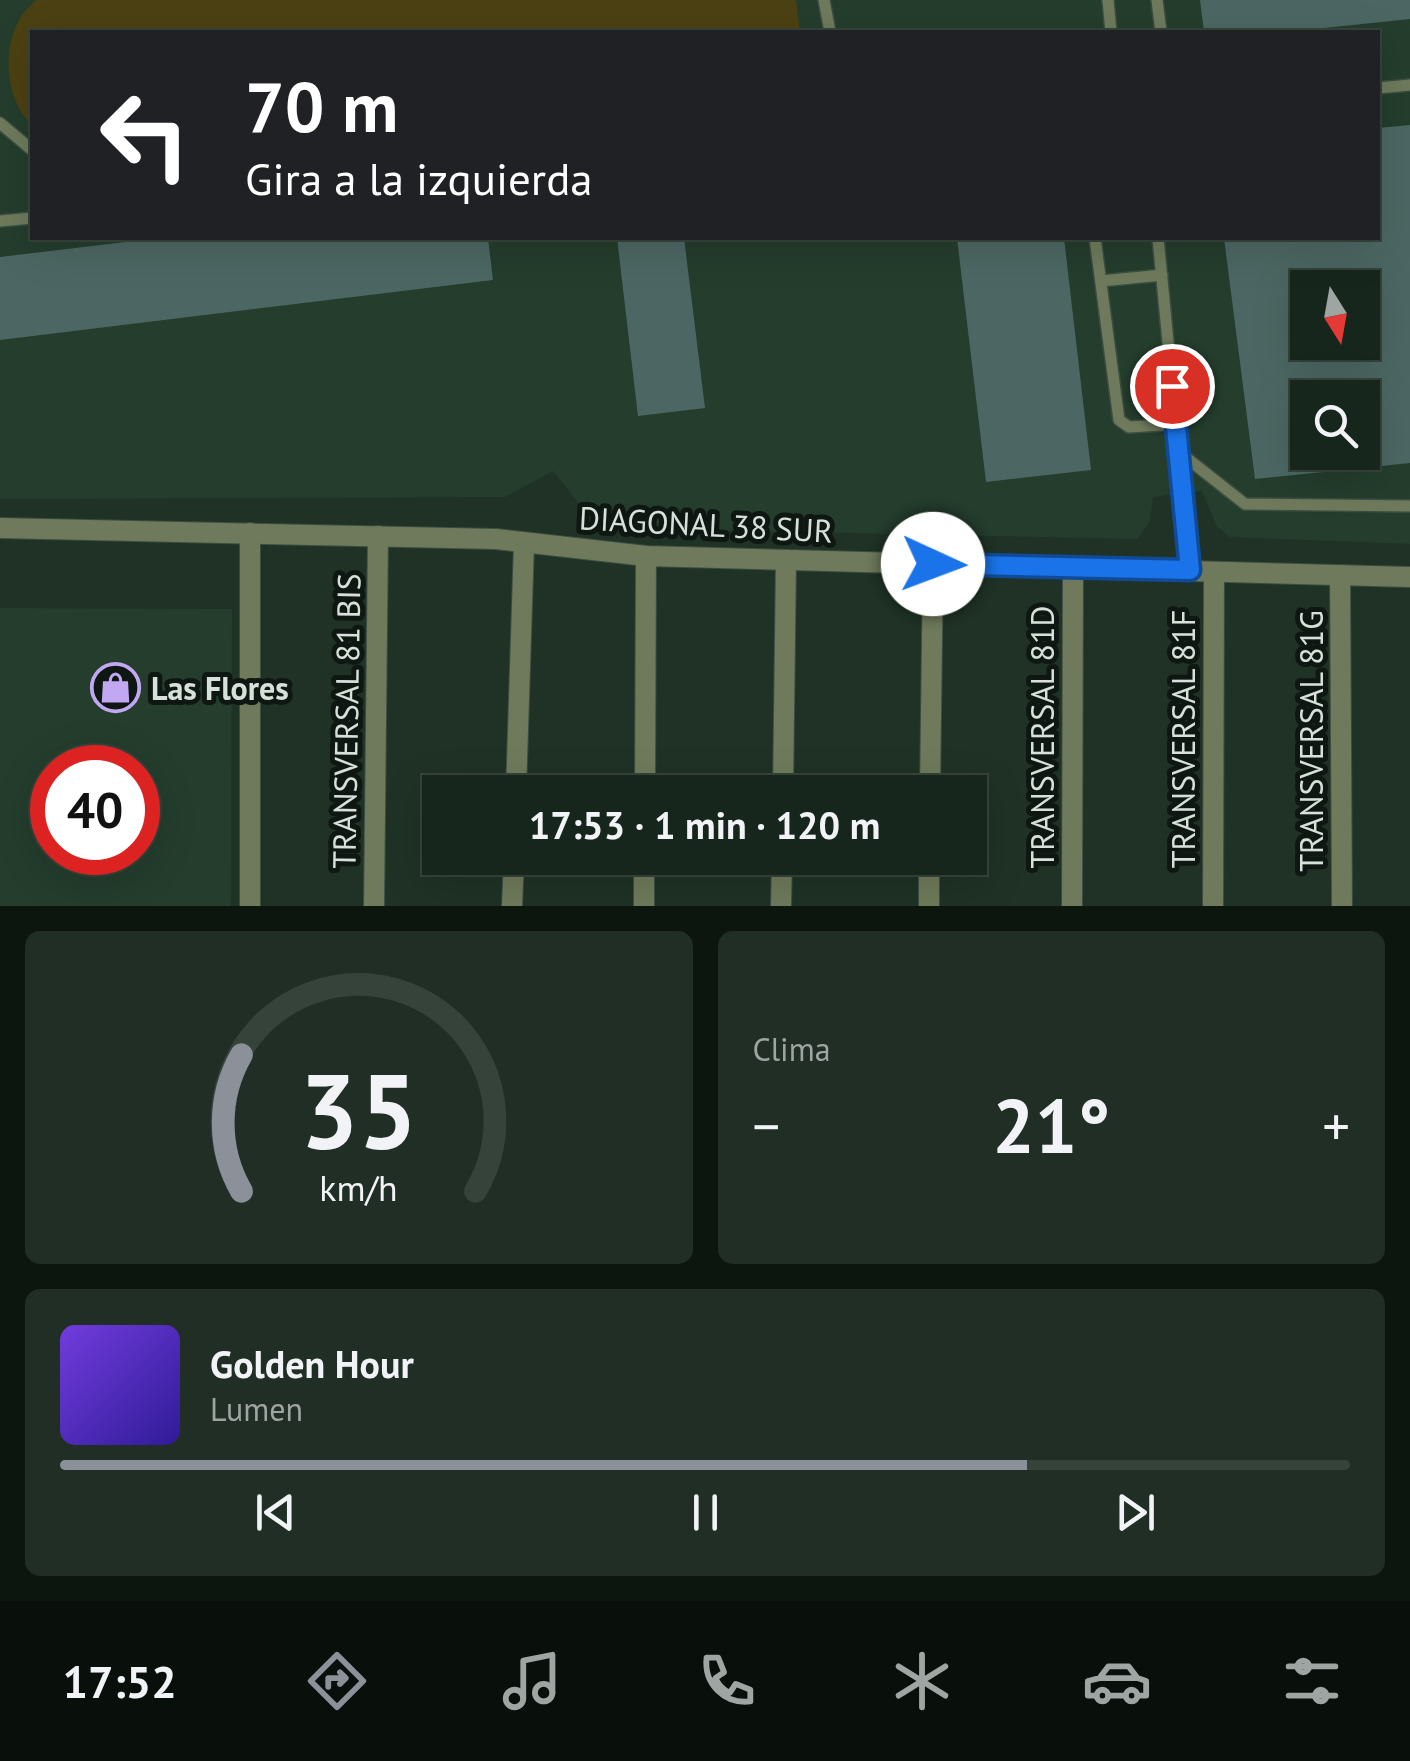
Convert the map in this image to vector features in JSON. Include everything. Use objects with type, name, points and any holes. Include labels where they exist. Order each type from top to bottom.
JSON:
[{"type":"street","name":"DIAGONAL 38 SUR","points":[[0,528],[378,536],[524,543],[646,556],[1410,577]]},
{"type":"street","points":[[250,533],[250,906]]},
{"type":"street","name":"TRANSVERSAL 81 BIS","points":[[374,906],[378,536]]},
{"type":"street","points":[[517,775],[524,543]]},
{"type":"street","points":[[644,775],[646,556]]},
{"type":"street","points":[[783,775],[786,560]]},
{"type":"street","points":[[930,775],[933,564]]},
{"type":"street","name":"TRANSVERSAL 81D","points":[[1072,906],[1073,568]]},
{"type":"street","name":"TRANSVERSAL 81F","points":[[1213,906],[1214,572]]},
{"type":"street","name":"TRANSVERSAL 81G","points":[[1340,575],[1342,906]]},
{"type":"street","points":[[512,906],[513,875]]},
{"type":"street","points":[[644,875],[644,906]]},
{"type":"street","points":[[781,906],[782,875]]},
{"type":"street","points":[[929,906],[930,875]]},
{"type":"lane","points":[[824,0],[830,30]]},
{"type":"lane","points":[[1108,0],[1111,30]]},
{"type":"lane","points":[[1157,0],[1161,30]]},
{"type":"lane","points":[[1380,88],[1410,84]]},
{"type":"lane","points":[[0,122],[30,148]]},
{"type":"lane","points":[[0,221],[30,218]]},
{"type":"lane","points":[[1095,240],[1119,420],[1129,427],[1176,424]]},
{"type":"lane","points":[[1158,240],[1190,570]]},
{"type":"lane","points":[[1102,282],[1162,275]]},
{"type":"lane","points":[[1178,452],[1245,504],[1410,506]]},
{"type":"shaded area","points":[[0,0],[1410,0],[1410,544],[1230,537],[1217,527],[1202,491],[1153,497],[1150,521],[1138,539],[602,528],[586,522],[584,510],[553,471],[505,497],[0,499]]},
{"type":"shaded area","points":[[37,0],[796,0],[800,30],[30,30],[30,122],[14,97],[9,61],[16,26]]},
{"type":"shaded area","name":"Las Flores","points":[[0,608],[232,609],[231,906],[0,906]]},
{"type":"building","points":[[1200,0],[1410,0],[1410,19],[1305,30],[1204,30]]},
{"type":"building","points":[[1410,125],[1410,463],[1380,466],[1380,380],[1290,380],[1290,470],[1342,470],[1255,479],[1224,240],[1380,240],[1380,128]]},
{"type":"building","points":[[142,240],[488,240],[493,280],[0,340],[0,257]]},
{"type":"building","points":[[617,240],[684,240],[705,408],[638,416]]},
{"type":"building","points":[[957,240],[1064,240],[1091,470],[986,482]]},
{"type":"place","name":"Las Flores","points":[[116,688]]},
{"type":"route","points":[[933,564],[1190,570],[1172,386]]}]
